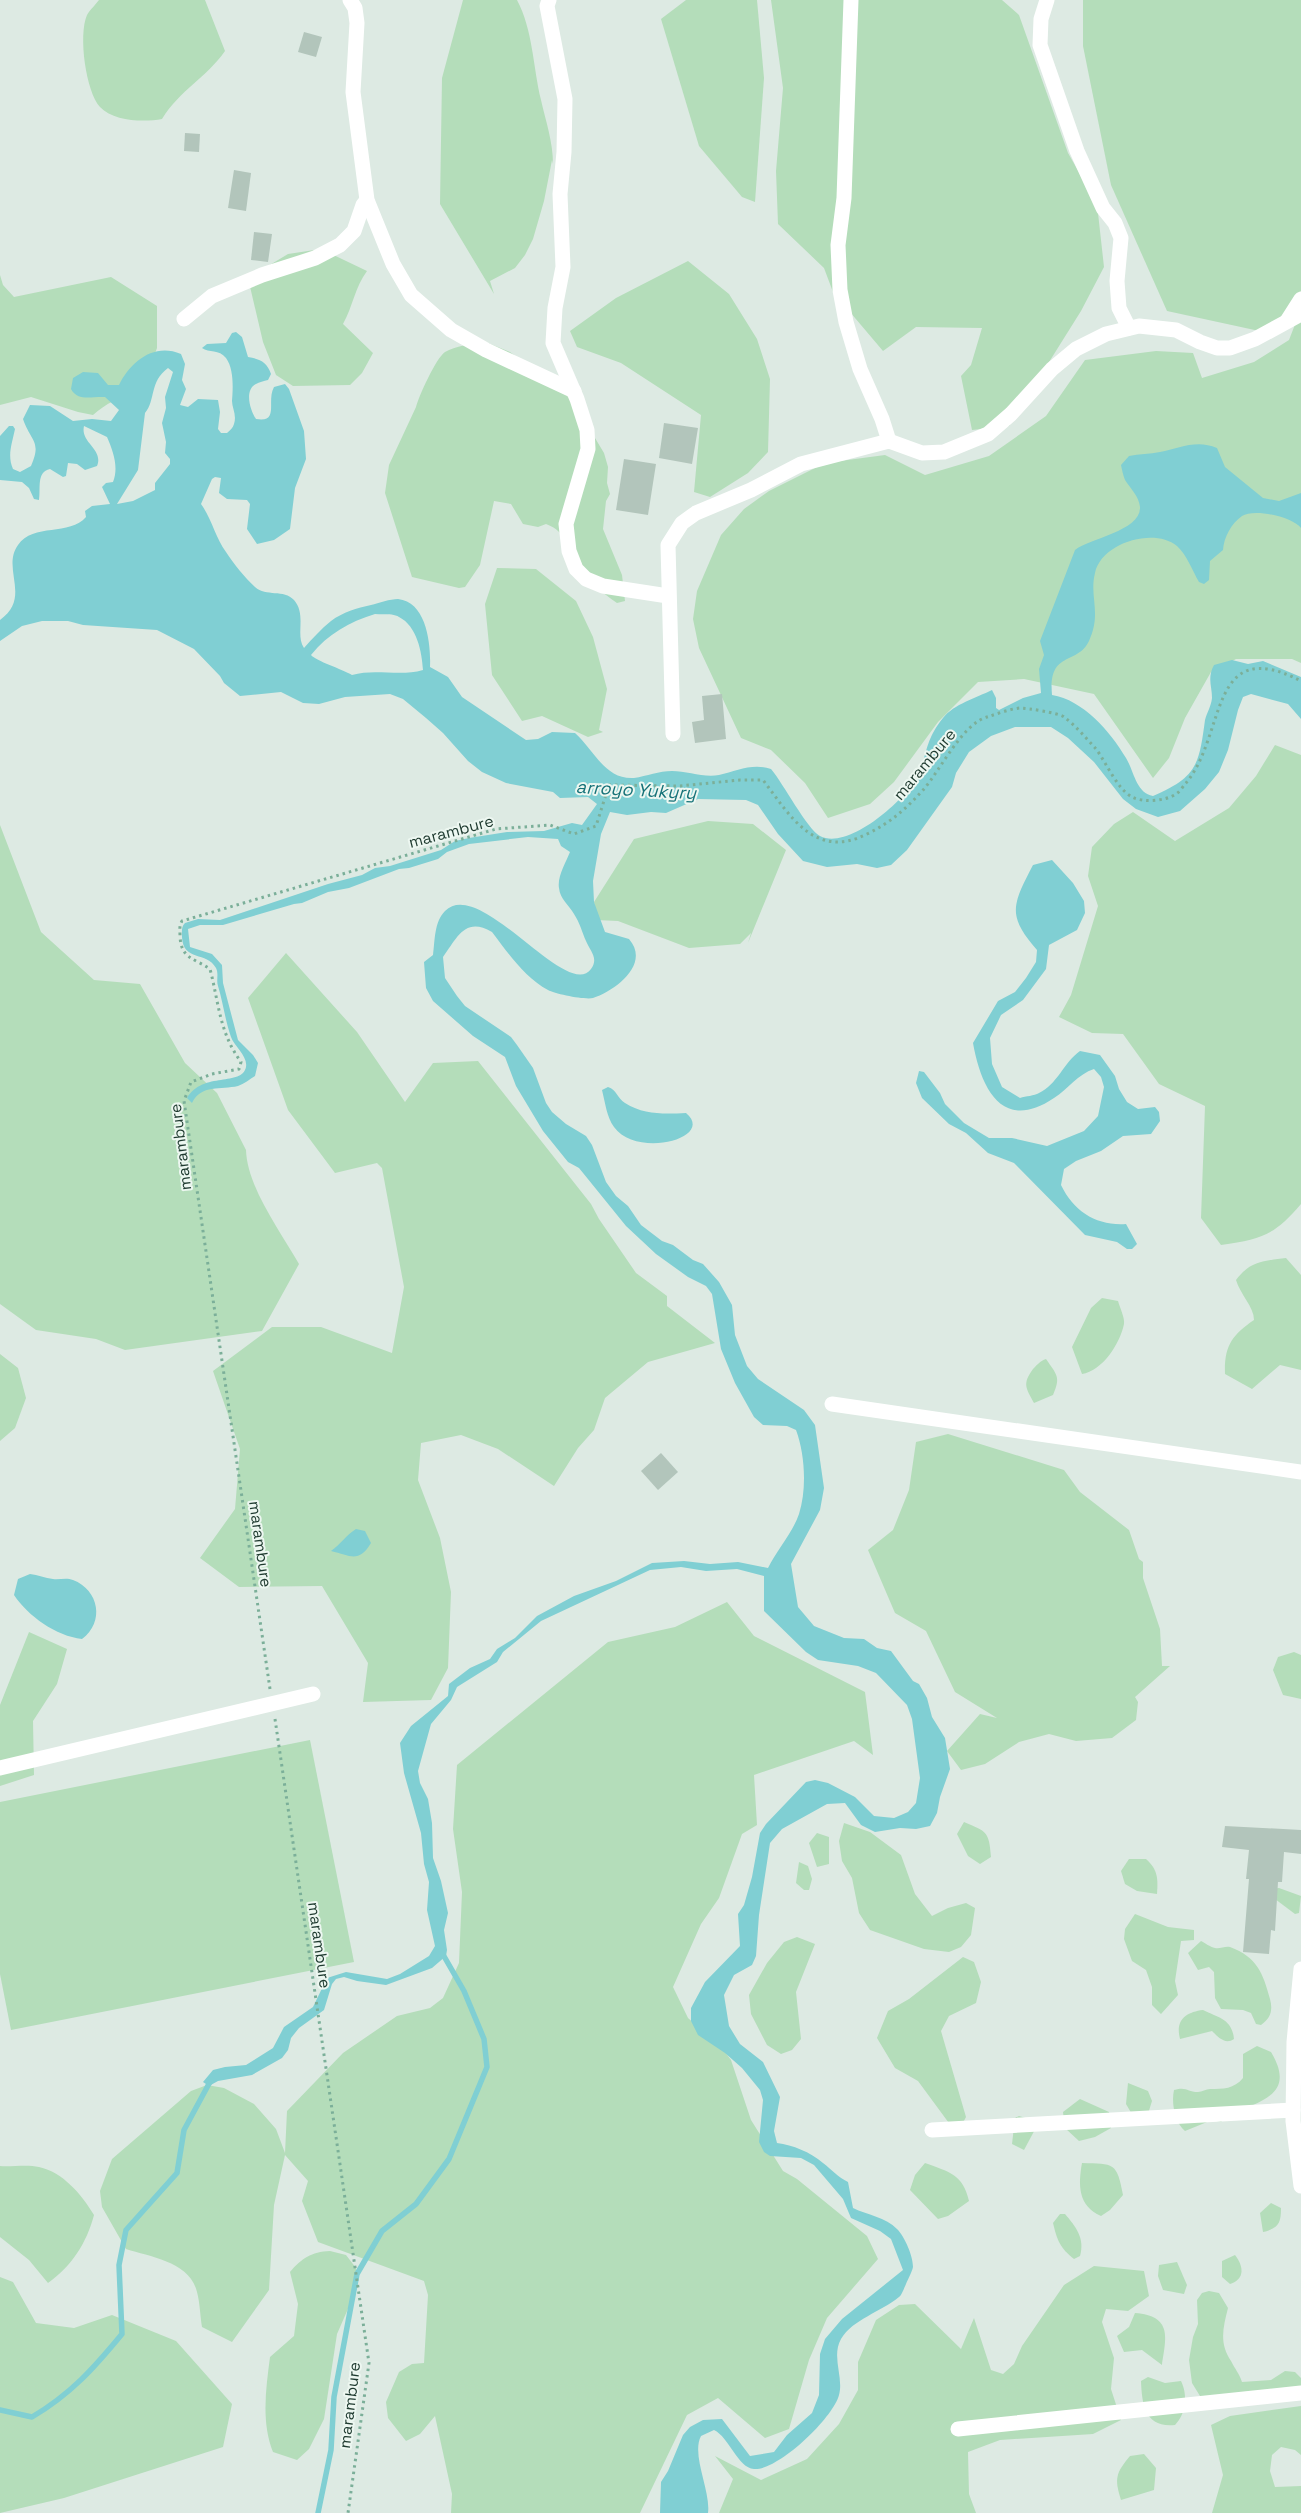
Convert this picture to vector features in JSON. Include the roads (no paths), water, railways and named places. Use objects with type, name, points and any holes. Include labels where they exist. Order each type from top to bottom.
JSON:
[{"type":"street","points":[[549,0],[548,6],[565,99],[564,152],[560,194],[563,267],[555,308],[553,342],[574,391],[587,430],[588,449],[566,524],[569,551],[576,569],[586,579],[603,586],[668,596]]},
{"type":"street","points":[[851,0],[844,198],[838,245],[840,290],[846,322],[860,369],[882,419],[889,441]]},
{"type":"street","points":[[1047,0],[1042,19],[1040,45],[1077,151],[1103,208],[1115,223],[1121,238],[1117,281],[1119,308],[1129,328]]},
{"type":"street","points":[[354,3],[356,23],[354,92],[367,200],[393,264],[411,295],[428,312],[451,330],[486,350],[574,391]]},
{"type":"street","points":[[184,319],[212,296],[315,258],[340,245],[354,231],[363,205],[367,200]]},
{"type":"street","points":[[1287,322],[1301,299]]},
{"type":"street","points":[[673,734],[668,545],[682,523],[696,513],[751,490],[801,464],[889,441],[922,453],[944,452],[988,434],[1011,414],[1052,370],[1076,349],[1106,334],[1138,326],[1176,330],[1208,345],[1230,348],[1255,339],[1301,314]]},
{"type":"street","points":[[832,1404],[1301,1472]]},
{"type":"street","points":[[0,1768],[314,1694]]},
{"type":"street","points":[[1301,1969],[1294,2042],[1296,2117],[1301,2186]]},
{"type":"street","points":[[932,2130],[1296,2117]]},
{"type":"street","points":[[958,2429],[1301,2393]]},
{"type":"water","name":"arroyo Yukyry","points":[[236,332],[242,337],[248,357],[262,362],[271,374],[268,380],[256,384],[250,391],[250,406],[256,419],[268,418],[274,387],[285,384],[289,389],[304,431],[306,459],[295,488],[290,529],[274,540],[257,544],[247,529],[250,504],[247,500],[227,499],[219,493],[221,478],[215,477],[212,479],[201,504],[222,546],[251,583],[264,592],[285,595],[294,600],[300,612],[300,637],[304,648],[327,624],[345,613],[392,600],[398,599],[408,602],[421,616],[425,626],[430,648],[430,667],[448,677],[462,697],[526,740],[538,739],[552,732],[575,733],[601,763],[615,774],[624,777],[634,778],[667,771],[713,776],[751,767],[771,769],[815,832],[820,836],[832,839],[846,836],[861,829],[903,796],[919,773],[937,725],[953,709],[992,690],[996,698],[996,708],[999,710],[1023,698],[1041,693],[1039,669],[1044,655],[1040,641],[1075,550],[1124,528],[1138,515],[1139,503],[1125,480],[1121,465],[1129,456],[1160,452],[1195,444],[1210,445],[1217,448],[1225,467],[1263,498],[1279,501],[1301,493],[1301,528],[1290,520],[1264,513],[1242,516],[1229,531],[1223,550],[1210,561],[1209,580],[1204,584],[1199,582],[1181,550],[1167,540],[1143,538],[1118,546],[1107,553],[1099,562],[1095,573],[1093,590],[1095,622],[1089,641],[1084,649],[1064,660],[1054,671],[1052,695],[1074,703],[1095,718],[1112,737],[1129,763],[1139,786],[1147,794],[1153,796],[1179,782],[1193,768],[1198,759],[1205,720],[1212,698],[1210,678],[1214,665],[1232,660],[1248,664],[1263,661],[1301,677],[1301,719],[1288,704],[1251,694],[1243,697],[1228,750],[1219,772],[1205,789],[1180,811],[1158,817],[1136,809],[1123,799],[1094,762],[1068,738],[1051,727],[1015,727],[991,736],[969,752],[956,773],[952,787],[907,850],[891,865],[877,868],[857,864],[827,867],[803,861],[778,834],[758,805],[746,800],[698,799],[666,813],[651,812],[627,815],[610,812],[601,834],[593,881],[594,902],[605,932],[629,939],[635,948],[636,958],[628,975],[620,983],[593,998],[563,995],[552,992],[540,985],[524,972],[492,932],[483,928],[475,926],[463,931],[443,957],[445,978],[457,996],[465,1006],[511,1037],[533,1068],[546,1103],[552,1112],[566,1124],[586,1136],[592,1145],[606,1182],[616,1196],[628,1206],[641,1225],[662,1241],[673,1245],[693,1260],[703,1264],[719,1282],[732,1305],[735,1335],[747,1366],[758,1379],[804,1410],[815,1425],[824,1488],[820,1510],[791,1564],[798,1607],[814,1626],[844,1638],[864,1639],[877,1648],[891,1651],[913,1681],[919,1684],[927,1698],[932,1717],[945,1738],[950,1769],[940,1797],[937,1813],[930,1826],[875,1832],[861,1825],[845,1803],[827,1804],[782,1829],[770,1843],[759,1915],[756,1956],[752,1965],[734,1975],[724,1995],[729,2026],[740,2044],[763,2062],[780,2097],[774,2131],[777,2143],[789,2145],[807,2152],[848,2182],[853,2208],[893,2225],[903,2237],[908,2247],[913,2267],[900,2296],[853,2326],[841,2339],[837,2353],[840,2388],[835,2405],[816,2429],[790,2453],[777,2462],[754,2469],[743,2463],[724,2439],[714,2430],[701,2436],[698,2453],[707,2494],[708,2513],[660,2513],[661,2482],[668,2471],[683,2435],[690,2427],[703,2420],[722,2419],[750,2456],[774,2452],[787,2435],[812,2413],[819,2395],[820,2354],[825,2339],[842,2319],[903,2270],[891,2239],[880,2231],[851,2218],[843,2199],[814,2165],[801,2158],[770,2156],[764,2152],[759,2142],[763,2100],[760,2090],[742,2068],[725,2053],[698,2035],[691,2021],[691,2008],[705,1982],[740,1946],[738,1914],[744,1905],[752,1877],[760,1833],[766,1824],[806,1782],[815,1780],[828,1783],[855,1797],[874,1816],[894,1818],[908,1812],[916,1803],[920,1778],[912,1719],[907,1705],[876,1673],[858,1666],[818,1660],[806,1652],[764,1611],[764,1576],[737,1569],[706,1571],[681,1567],[650,1570],[541,1621],[503,1652],[497,1662],[457,1687],[451,1700],[431,1724],[418,1771],[420,1783],[428,1799],[432,1823],[433,1858],[441,1881],[448,1913],[444,1930],[446,1956],[432,1968],[386,1985],[344,1977],[336,1979],[332,1984],[324,2010],[299,2028],[291,2038],[288,2050],[282,2058],[252,2075],[218,2081],[209,2086],[203,2082],[213,2070],[246,2065],[273,2048],[284,2027],[313,2007],[327,1978],[346,1972],[387,1979],[400,1974],[429,1956],[435,1946],[427,1910],[429,1882],[424,1864],[421,1833],[404,1773],[400,1743],[411,1726],[448,1696],[449,1684],[470,1668],[490,1659],[497,1649],[515,1638],[537,1616],[574,1596],[616,1581],[652,1563],[684,1561],[710,1564],[738,1562],[768,1568],[799,1514],[804,1483],[803,1461],[796,1430],[787,1426],[763,1425],[754,1417],[735,1383],[721,1349],[712,1294],[706,1286],[688,1277],[656,1254],[626,1226],[579,1168],[568,1162],[543,1131],[516,1086],[505,1057],[473,1036],[433,1001],[426,988],[424,962],[433,955],[436,932],[441,915],[445,911],[460,905],[479,910],[500,923],[563,969],[579,975],[591,969],[594,961],[593,955],[576,917],[560,892],[559,879],[570,852],[561,846],[558,839],[528,837],[469,844],[447,852],[438,859],[409,868],[399,869],[349,888],[328,892],[302,903],[223,925],[200,925],[188,929],[190,947],[212,954],[222,965],[223,983],[238,1040],[258,1063],[255,1076],[240,1085],[206,1090],[196,1097],[192,1103],[187,1098],[202,1085],[243,1073],[246,1063],[229,1031],[217,984],[216,968],[207,959],[186,950],[183,945],[182,928],[185,923],[198,919],[220,920],[328,884],[362,875],[375,868],[390,866],[441,850],[455,841],[507,832],[544,831],[572,823],[582,825],[597,804],[588,797],[560,798],[553,792],[506,783],[482,772],[468,761],[443,733],[426,718],[403,699],[390,694],[345,697],[319,704],[303,703],[281,692],[240,696],[224,683],[220,676],[194,649],[157,630],[83,625],[68,621],[42,621],[22,626],[0,641],[0,620],[9,611],[14,602],[13,564],[14,554],[18,545],[25,538],[33,534],[79,523],[86,517],[85,511],[92,506],[110,504],[102,487],[106,483],[113,482],[115,465],[107,437],[84,426],[85,437],[97,455],[97,466],[85,470],[77,464],[68,463],[66,476],[63,477],[50,469],[46,471],[41,477],[39,500],[34,499],[29,488],[22,482],[0,480],[0,436],[9,426],[13,426],[15,429],[10,459],[13,469],[20,472],[31,466],[36,451],[34,442],[23,419],[30,405],[50,406],[73,421],[92,419],[111,421],[119,410],[105,397],[86,398],[77,396],[71,389],[73,378],[83,372],[98,373],[108,385],[119,385],[136,362],[152,352],[161,351],[181,354],[185,364],[182,380],[186,389],[180,405],[188,407],[198,399],[218,400],[220,412],[218,429],[221,433],[227,433],[233,427],[235,421],[229,362],[223,355],[202,348],[207,344],[226,343],[232,333]],"holes":[[[168,368],[173,372],[165,397],[166,408],[162,423],[166,442],[165,453],[170,459],[170,464],[155,483],[155,490],[133,501],[117,504],[138,470],[145,413],[151,402],[158,379]],[[375,614],[397,616],[405,621],[414,633],[420,648],[423,670],[405,673],[370,672],[352,675],[311,655],[332,635],[356,621]]]},
{"type":"water","points":[[1052,860],[1073,883],[1084,901],[1085,913],[1077,930],[1049,945],[1046,969],[1023,1000],[1001,1015],[990,1038],[992,1064],[1002,1087],[1020,1098],[1035,1095],[1051,1085],[1069,1061],[1080,1051],[1100,1055],[1115,1076],[1119,1089],[1127,1102],[1138,1109],[1155,1107],[1159,1112],[1160,1121],[1151,1134],[1123,1136],[1101,1151],[1076,1161],[1064,1169],[1061,1185],[1066,1195],[1080,1210],[1096,1220],[1105,1223],[1126,1224],[1137,1244],[1132,1249],[1127,1249],[1117,1242],[1085,1235],[1014,1163],[988,1153],[966,1133],[949,1124],[922,1098],[916,1083],[919,1071],[924,1072],[940,1093],[945,1104],[964,1123],[989,1138],[1012,1138],[1047,1146],[1084,1131],[1098,1116],[1104,1087],[1101,1077],[1094,1069],[1083,1074],[1054,1098],[1036,1108],[1021,1110],[1008,1108],[997,1100],[988,1089],[982,1076],[973,1043],[998,1001],[1015,992],[1036,962],[1037,950],[1020,927],[1017,918],[1017,900],[1033,865]]},
{"type":"water","points":[[608,1087],[625,1103],[639,1110],[662,1113],[686,1113],[692,1122],[691,1130],[682,1137],[655,1143],[639,1142],[625,1137],[614,1127],[608,1115],[602,1090]]},
{"type":"water","points":[[356,1529],[365,1531],[371,1543],[367,1549],[358,1556],[349,1556],[331,1551],[349,1534]]},
{"type":"water","points":[[30,1574],[53,1579],[70,1579],[89,1591],[96,1607],[96,1615],[94,1624],[82,1639],[62,1634],[43,1624],[20,1603],[14,1595],[18,1579]]},
{"type":"waterway","points":[[318,2513],[331,2450],[334,2397],[357,2274],[382,2231],[416,2204],[449,2159],[487,2067],[484,2039],[464,1991],[441,1951]]},
{"type":"waterway","points":[[0,2410],[32,2417],[59,2399],[81,2380],[122,2334],[119,2265],[126,2230],[177,2173],[184,2130],[211,2080]]}]
